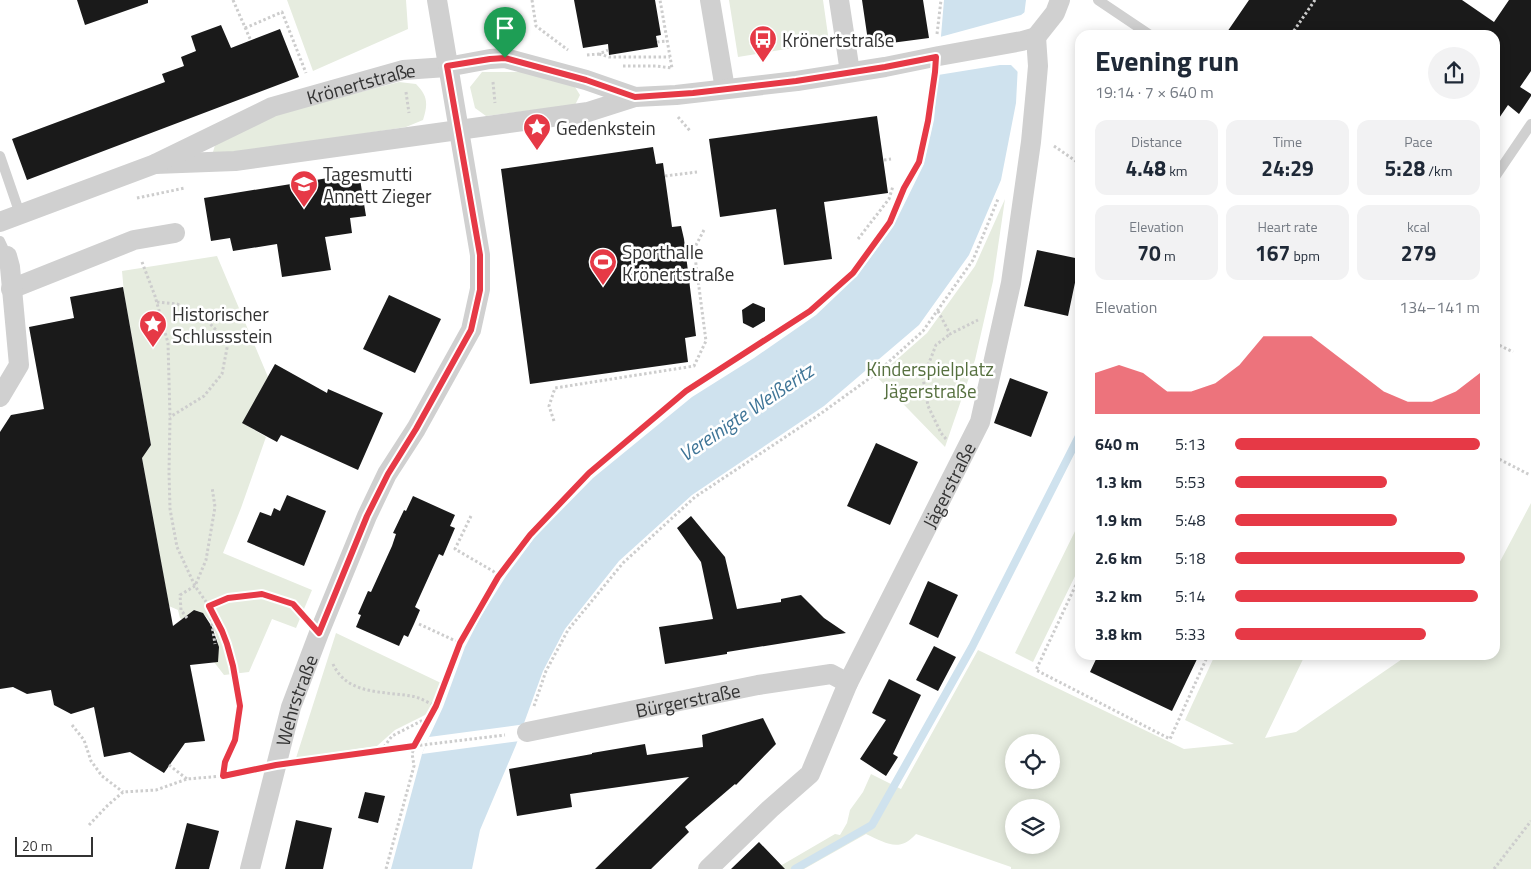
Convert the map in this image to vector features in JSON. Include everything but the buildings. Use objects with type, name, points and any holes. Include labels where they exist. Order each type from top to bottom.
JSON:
[{"type":"street","name":"Wehrstraße","points":[[250,869],[290,707],[319,633],[367,516],[388,474],[416,429],[471,330],[480,290],[480,255],[437,0]]},
{"type":"street","points":[[710,0],[725,89]]},
{"type":"street","points":[[839,0],[850,72]]},
{"type":"street","points":[[1029,39],[1055,14],[1060,0]]},
{"type":"street","name":"Krönertstraße","points":[[155,164],[235,161],[588,112],[635,97],[796,81],[885,67],[1029,39]]},
{"type":"street","name":"Jägerstraße","points":[[708,869],[770,809],[810,774],[848,683],[980,422],[1012,274],[1031,142],[1038,66],[1029,39]]},
{"type":"street","name":"Krönertstraße","points":[[0,222],[155,164],[272,107],[403,70],[505,58],[586,80],[635,97]]},
{"type":"street","points":[[6,284],[134,240],[175,233]]},
{"type":"street","points":[[0,397],[19,365],[6,284],[10,267],[3,249]]},
{"type":"street","name":"Bürgerstraße","points":[[520,733],[758,685],[831,674],[848,683]]},
{"type":"lane","points":[[1098,0],[1143,30]]},
{"type":"lane","points":[[1500,170],[1531,124]]},
{"type":"lane","points":[[0,156],[20,214]]},
{"type":"path","points":[[233,0],[251,41]]},
{"type":"path","points":[[532,0],[536,26],[575,55]]},
{"type":"path","points":[[618,66],[672,68],[660,0]]},
{"type":"path","points":[[386,869],[414,766],[412,753],[414,746],[436,706],[460,643],[498,577],[530,535],[589,473],[686,391],[810,311],[853,273],[890,222],[904,188],[919,162],[928,121],[935,72],[940,0]]},
{"type":"path","points":[[1294,30],[1315,0]]},
{"type":"path","points":[[245,28],[282,12],[308,79]]},
{"type":"path","points":[[657,42],[667,41]]},
{"type":"path","points":[[583,55],[599,54],[608,50]]},
{"type":"path","points":[[599,54],[609,58],[670,58]]},
{"type":"path","points":[[492,78],[496,106]]},
{"type":"path","points":[[406,91],[410,118]]},
{"type":"path","points":[[678,119],[692,132]]},
{"type":"path","points":[[1051,145],[1075,161]]},
{"type":"path","points":[[884,160],[891,159]]},
{"type":"path","points":[[664,176],[697,172]]},
{"type":"path","points":[[858,240],[889,199],[894,186]]},
{"type":"path","points":[[140,197],[190,187]]},
{"type":"path","points":[[89,825],[106,806],[123,792],[156,790],[187,779],[223,776],[276,765],[520,733],[546,671],[568,630],[623,563],[695,497],[823,412],[874,375],[923,331],[973,260],[999,197]]},
{"type":"path","points":[[554,421],[549,406],[555,388],[694,366],[706,341],[694,248],[704,228]]},
{"type":"path","points":[[134,240],[157,302],[168,343],[170,509],[177,547],[195,586],[209,606],[222,631],[233,666],[240,706],[235,740],[225,762],[223,776]]},
{"type":"path","points":[[157,302],[177,304],[202,315],[228,343],[222,374],[204,396],[170,417]]},
{"type":"path","points":[[938,311],[950,334]]},
{"type":"path","points":[[951,446],[941,433],[928,406],[923,378],[936,345],[950,334],[984,318]]},
{"type":"path","points":[[1500,346],[1513,352]]},
{"type":"path","points":[[1500,460],[1530,474]]},
{"type":"path","points":[[187,618],[181,610],[180,595],[195,586],[206,560],[215,507],[212,487]]},
{"type":"path","points":[[471,516],[456,549],[492,571],[498,577]]},
{"type":"path","points":[[1075,587],[1036,670],[1170,739],[1206,660]]},
{"type":"path","points":[[209,606],[228,598],[262,594],[293,604],[328,642],[333,665],[338,676],[360,689],[414,696],[436,706]]},
{"type":"path","points":[[209,606],[215,644]]},
{"type":"path","points":[[419,624],[460,643]]},
{"type":"path","points":[[381,751],[392,736],[431,716]]},
{"type":"path","points":[[72,725],[84,740],[91,761],[102,776],[123,792]]},
{"type":"path","points":[[169,765],[187,779]]},
{"type":"path","points":[[1494,869],[1531,821]]},
{"type":"green space","points":[[287,0],[406,0],[408,29],[313,71]]},
{"type":"green space","points":[[729,0],[823,0],[829,42],[738,57]]},
{"type":"green space","points":[[482,72],[531,72],[575,87],[580,95],[575,105],[486,116],[475,108],[470,87]]},
{"type":"green space","points":[[399,82],[416,84],[423,92],[426,100],[426,109],[423,120],[406,127],[221,156],[213,152],[215,145],[277,114]]},
{"type":"green space","name":"Kinderspielplatz Jägerstraße","points":[[1005,199],[993,281],[975,360],[945,447],[877,377],[927,333],[975,266]]},
{"type":"green space","points":[[217,256],[268,377],[243,423],[266,437],[223,553],[312,590],[296,628],[272,619],[249,672],[224,675],[214,662],[217,657],[218,644],[210,622],[201,612],[194,610],[188,614],[187,622],[180,618],[178,610],[169,606],[141,453],[147,451],[151,445],[124,293],[122,271]]},
{"type":"green space","points":[[1531,503],[1531,869],[1011,869],[1011,867],[916,834],[910,840],[898,845],[886,843],[866,834],[804,869],[775,869],[835,834],[840,835],[847,823],[850,810],[863,792],[871,774],[901,789],[978,650],[1184,749],[1234,744],[1185,720],[1213,660],[1303,660],[1265,738],[1296,732],[1401,660],[1500,660],[1500,562]]},
{"type":"green space","points":[[1075,531],[1075,576],[1033,662],[1015,653]]},
{"type":"green space","points":[[336,633],[441,683],[429,713],[395,730],[377,746],[296,758]]},
{"type":"water","name":"Vereinigte Weißeritz","points":[[944,0],[1026,0],[1018,64],[1016,103],[1001,180],[969,255],[919,325],[824,406],[692,495],[619,561],[565,629],[543,671],[516,745],[480,830],[472,869],[391,869],[422,754],[443,707],[465,647],[481,616],[506,576],[535,537],[593,478],[692,397],[754,358],[816,315],[857,276],[893,227],[924,164],[934,120]]},
{"type":"pier","points":[[1025,12],[1019,73],[1011,65],[1000,65],[938,75],[940,37],[1021,15]]},
{"type":"pier","points":[[526,724],[520,741],[422,754],[429,737]]},
{"type":"waterway","points":[[795,869],[872,825],[972,647],[1075,444]]},
{"type":"place","name":"Krönertstraße","points":[[763,63]]},
{"type":"place","name":"Gedenkstein","points":[[537,151]]},
{"type":"place","name":"Tagesmutti Annett Zieger","points":[[304,208]]},
{"type":"place","name":"Sporthalle Krönertstraße","points":[[603,286]]},
{"type":"place","name":"Historischer Schlussstein","points":[[153,348]]},
{"type":"route","points":[[936,57],[928,121],[919,162],[904,188],[890,222],[853,273],[810,311],[686,391],[589,473],[530,535],[498,577],[460,643],[436,706],[414,746],[276,765],[223,776],[225,762],[235,740],[240,706],[227,644],[209,606],[228,598],[262,594],[293,604],[319,633],[367,516],[388,474],[457,358],[471,330],[480,290],[480,255],[447,66],[505,58],[586,80],[635,97],[693,93],[796,81],[936,57]]}]
